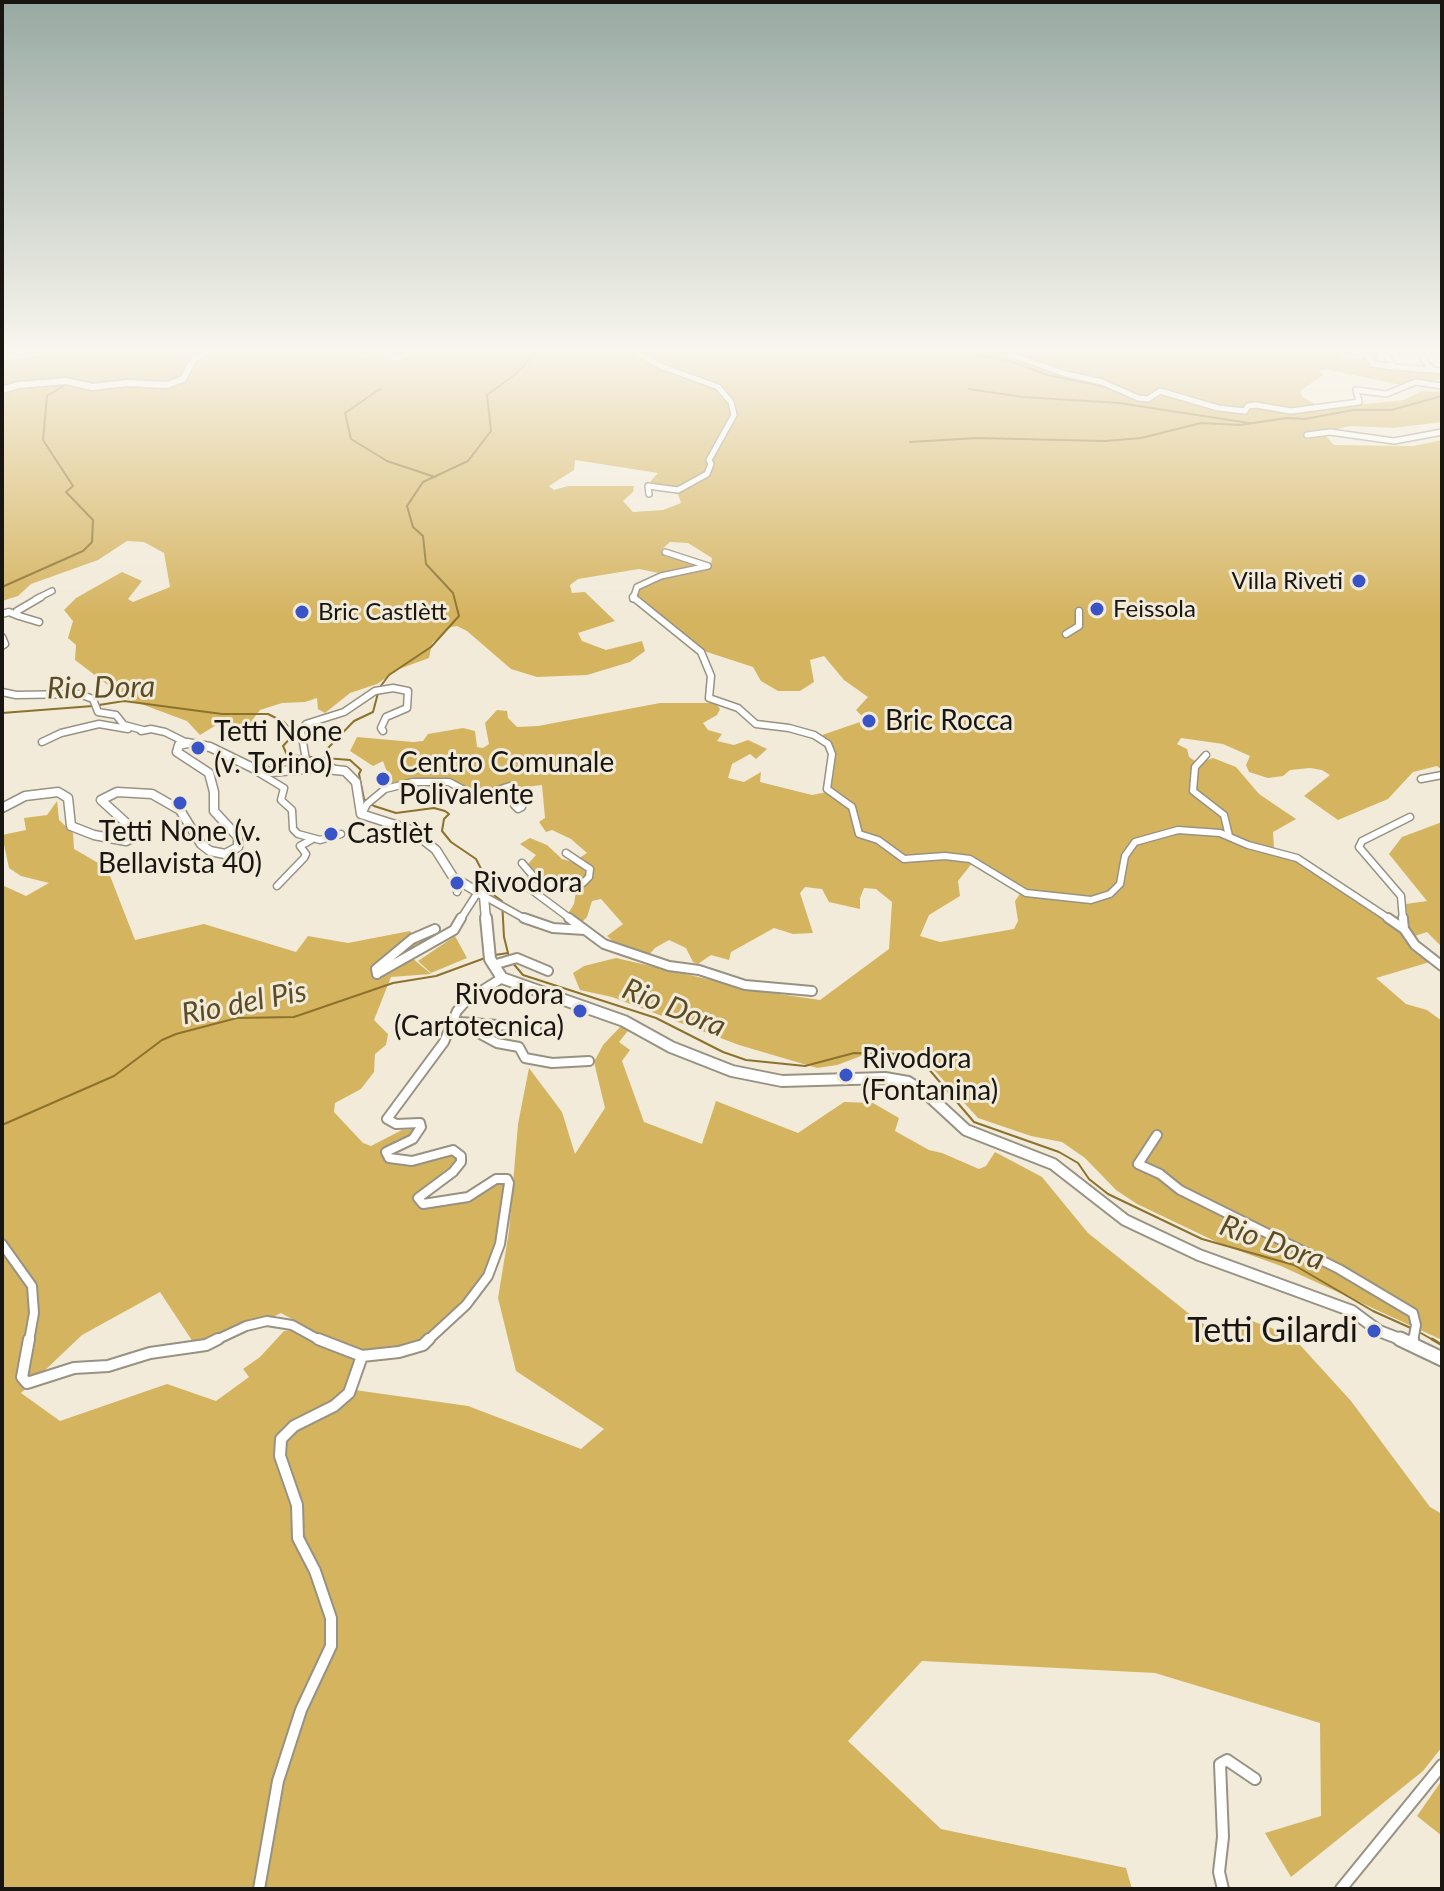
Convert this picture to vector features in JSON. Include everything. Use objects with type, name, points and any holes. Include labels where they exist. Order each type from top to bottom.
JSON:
[{"type":"street","points":[[649,494],[648,486],[678,490],[709,471],[709,460],[721,440]]},
{"type":"street","points":[[665,552],[709,567],[656,578],[637,587],[632,598],[701,652],[711,676],[707,696],[742,710],[756,724],[782,726],[825,741],[832,751],[826,787],[852,807],[859,834],[885,844],[904,859],[953,856],[970,859],[988,867],[1026,893],[1091,900],[1110,894],[1120,884],[1125,856],[1135,842],[1178,830],[1229,836],[1297,858],[1404,929],[1415,945],[1442,966]]},
{"type":"street","points":[[19,616],[17,611],[25,604],[52,591]]},
{"type":"street","points":[[1066,634],[1079,626],[1079,611]]},
{"type":"street","points":[[2,614],[9,612],[13,616],[39,622]]},
{"type":"street","points":[[2,637],[5,644],[2,646]]},
{"type":"street","points":[[361,814],[353,776],[308,762],[301,731],[310,722],[344,712],[379,690],[402,689],[410,695],[405,710],[386,717],[381,728],[383,731]]},
{"type":"street","points":[[2,692],[16,695],[79,694],[94,704],[98,712],[116,715],[127,727],[143,730]]},
{"type":"street","points":[[42,742],[61,733],[99,724],[165,732],[187,743],[216,750],[255,769],[284,788],[281,800],[292,810],[293,829],[311,840]]},
{"type":"street","points":[[2,808],[25,796],[58,792],[68,798],[71,826],[94,835],[126,841],[134,837],[135,831],[101,800],[117,792],[152,794],[180,810],[196,838],[210,851],[231,852],[239,845],[238,837],[214,811],[214,792],[209,773],[177,751],[179,745],[187,743]]},
{"type":"street","points":[[1206,755],[1195,767],[1193,791],[1224,815],[1229,836]]},
{"type":"street","points":[[255,769],[271,772],[333,768]]},
{"type":"street","points":[[1421,779],[1442,775]]},
{"type":"street","points":[[361,814],[391,785],[449,782],[477,797],[513,787],[514,805],[518,809],[523,805],[524,796]]},
{"type":"street","points":[[361,814],[411,830],[436,850],[457,884],[481,894],[509,912],[553,928],[585,930]]},
{"type":"street","points":[[1404,929],[1401,896],[1359,847],[1362,841],[1410,817]]},
{"type":"street","points":[[277,886],[306,854],[300,846],[311,840],[329,839],[341,834]]},
{"type":"street","points":[[522,863],[534,877],[556,886],[583,883],[589,877],[590,869],[566,853]]},
{"type":"street","points":[[534,877],[524,883],[527,887],[612,947],[669,966],[699,970],[745,985],[812,991]]},
{"type":"street","points":[[481,894],[491,960],[502,978],[624,1021],[671,1047],[732,1071],[782,1081],[885,1078],[908,1082],[927,1094],[958,1125],[978,1136],[1053,1164],[1125,1220],[1199,1255],[1347,1308],[1379,1331],[1413,1340],[1442,1359]]},
{"type":"street","points":[[435,929],[412,939],[376,969],[378,973],[454,930],[481,894]]},
{"type":"street","points":[[491,960],[510,960],[548,971]]},
{"type":"street","points":[[2,1244],[32,1286],[34,1313],[22,1377],[27,1383],[74,1368],[108,1366],[150,1353],[206,1345],[246,1326],[267,1321],[292,1325],[321,1341],[362,1356],[399,1352],[423,1345],[466,1305],[493,1266],[500,1244],[509,1183],[507,1179],[496,1179],[468,1197],[423,1204],[418,1198],[453,1172],[461,1162],[461,1156],[453,1150],[412,1161],[389,1158],[386,1152],[413,1139],[421,1127],[420,1123],[396,1124],[387,1119],[444,1042],[457,1011],[467,1000],[502,978]]},
{"type":"street","points":[[453,1022],[536,1028]]},
{"type":"street","points":[[453,1022],[497,1043],[519,1047],[525,1058],[552,1063],[589,1061]]},
{"type":"street","points":[[1157,1135],[1138,1164],[1160,1174],[1180,1190],[1339,1269],[1413,1313],[1416,1325],[1413,1340]]},
{"type":"street","points":[[259,1889],[278,1781],[301,1710],[331,1646],[331,1618],[315,1571],[298,1538],[297,1505],[280,1456],[281,1439],[294,1426],[334,1406],[349,1393],[362,1356]]},
{"type":"street","points":[[1223,1889],[1219,1872],[1223,1837],[1220,1764],[1227,1760],[1255,1779]]},
{"type":"street","points":[[1341,1889],[1442,1765]]},
{"type":"shaded area","points":[[2,440],[1330,440],[1334,445],[1413,446],[1442,440],[1442,770],[1437,766],[1413,772],[1388,799],[1338,820],[1304,796],[1330,775],[1322,770],[1290,770],[1283,776],[1268,778],[1249,772],[1246,765],[1250,756],[1223,744],[1181,738],[1177,744],[1187,749],[1189,757],[1198,763],[1213,758],[1236,767],[1259,794],[1296,819],[1273,832],[1274,848],[1298,860],[1398,929],[1430,962],[1376,978],[1406,1004],[1427,1010],[1442,1021],[1442,1340],[1281,1266],[1223,1245],[1137,1204],[1116,1190],[1085,1158],[1062,1142],[1031,1136],[978,1118],[925,1060],[903,1051],[885,1050],[817,1068],[739,1045],[612,997],[580,990],[573,973],[584,966],[616,958],[759,991],[820,1000],[889,949],[892,902],[876,889],[864,888],[860,909],[829,902],[822,889],[805,887],[800,893],[813,933],[793,934],[774,928],[731,952],[729,960],[711,955],[698,964],[693,962],[686,948],[669,940],[647,957],[622,949],[607,936],[623,924],[601,899],[592,901],[587,917],[580,924],[567,915],[574,904],[576,891],[555,891],[528,864],[536,855],[520,844],[530,838],[547,845],[562,859],[573,862],[587,853],[571,839],[552,830],[546,832],[539,822],[545,818],[542,785],[516,788],[507,785],[478,795],[450,781],[433,779],[391,783],[383,761],[373,766],[350,751],[357,737],[413,742],[423,741],[428,734],[463,728],[475,731],[477,747],[483,748],[489,744],[485,723],[497,710],[507,711],[508,718],[517,727],[538,726],[660,703],[716,703],[720,709],[717,715],[703,723],[708,730],[722,734],[717,741],[734,745],[748,740],[767,749],[756,759],[750,754],[732,764],[728,778],[744,782],[761,772],[760,782],[812,795],[827,792],[849,807],[857,835],[877,841],[903,861],[957,858],[973,862],[958,881],[960,896],[929,915],[920,936],[940,942],[1014,929],[1018,921],[1015,901],[1024,888],[978,861],[946,854],[909,859],[887,843],[859,831],[854,808],[828,786],[835,752],[822,735],[866,720],[856,710],[868,697],[844,680],[824,656],[810,660],[814,682],[800,691],[778,691],[761,681],[753,667],[704,651],[637,597],[636,592],[662,578],[659,573],[639,569],[578,579],[570,585],[572,593],[585,592],[615,621],[578,633],[582,641],[606,650],[642,641],[645,651],[630,662],[587,675],[537,677],[511,669],[467,631],[457,626],[451,627],[432,643],[429,658],[399,669],[377,684],[350,693],[325,713],[318,709],[317,698],[282,703],[260,710],[250,723],[235,727],[218,724],[200,735],[187,721],[125,698],[75,660],[76,645],[68,638],[73,621],[64,610],[76,598],[122,572],[142,581],[128,599],[133,602],[170,587],[164,553],[144,542],[127,541],[98,560],[31,584],[18,596],[2,601]],"holes":[[[575,460],[658,473],[650,482],[677,491],[681,503],[663,510],[633,512],[623,501],[633,492],[634,486],[568,486],[554,490],[549,486],[574,470]],[[670,542],[688,543],[712,558],[711,565],[696,566],[666,556],[661,550]]]},
{"type":"shaded area","points":[[57,801],[59,820],[73,833],[74,849],[107,868],[135,940],[204,924],[296,952],[308,936],[348,943],[410,931],[415,937],[429,932],[439,937],[411,957],[431,974],[391,977],[374,1020],[388,1034],[386,1045],[375,1054],[374,1072],[361,1089],[335,1103],[334,1112],[363,1143],[371,1146],[402,1130],[415,1129],[417,1134],[385,1151],[401,1162],[452,1151],[460,1162],[422,1191],[422,1207],[470,1200],[498,1182],[505,1184],[496,1244],[484,1275],[463,1303],[421,1342],[399,1350],[364,1351],[332,1341],[281,1313],[220,1343],[193,1342],[160,1292],[82,1335],[21,1393],[60,1421],[167,1384],[216,1401],[249,1377],[243,1369],[260,1357],[284,1331],[294,1330],[351,1357],[359,1366],[355,1390],[468,1406],[581,1449],[604,1429],[516,1371],[498,1298],[509,1231],[518,1124],[529,1068],[562,1112],[575,1154],[605,1108],[594,1062],[603,1045],[623,1024],[631,1027],[619,1042],[630,1050],[622,1061],[644,1122],[702,1144],[716,1101],[798,1133],[844,1102],[873,1103],[899,1118],[895,1131],[929,1150],[979,1169],[986,1166],[995,1152],[1042,1177],[1088,1233],[1197,1320],[1229,1339],[1252,1321],[1291,1335],[1351,1401],[1430,1507],[1442,1514],[1442,1747],[1423,1771],[1291,1877],[1265,1833],[1321,1816],[1320,1723],[1155,1673],[922,1661],[848,1741],[941,1829],[1126,1868],[1132,1889],[2,1889],[2,885],[26,896],[49,883],[21,876],[9,868],[2,835],[26,830],[24,818],[47,815]]},
{"type":"shaded area","points":[[1442,822],[1442,947],[1427,932],[1412,937],[1407,929],[1406,904],[1427,901],[1389,854],[1402,837]]},
{"type":"shaded area","points":[[455,936],[467,958],[431,973],[418,961]]},
{"type":"shaded area","points":[[1442,1780],[1442,1836],[1417,1816]]},
{"type":"waterway","points":[[2,587],[83,551],[92,542],[93,520],[66,492],[73,486],[43,440]]},
{"type":"waterway","points":[[353,440],[387,461],[434,477]]},
{"type":"waterway","points":[[434,477],[468,461],[484,440]]},
{"type":"waterway","points":[[910,442],[939,440]]},
{"type":"waterway","points":[[1073,440],[1114,440]]},
{"type":"waterway","points":[[380,687],[389,675],[431,647],[459,616],[453,593],[426,564],[423,536],[413,527],[407,506],[423,482],[434,477]]},
{"type":"waterway","points":[[326,755],[328,748],[354,721],[373,712],[378,693]]},
{"type":"waterway","name":"Rio Dora","points":[[99,705],[124,701],[222,714],[268,714],[284,722],[294,734],[283,746],[287,755],[350,760],[361,770],[359,774],[364,799],[374,806],[396,813],[434,808],[445,811],[449,814],[444,819],[442,831],[451,842],[476,859],[495,896],[502,901],[508,953]]},
{"type":"waterway","name":"Rio Dora","points":[[2,713],[93,706]]},
{"type":"waterway","name":"Rio del Pis","points":[[495,955],[508,953]]},
{"type":"waterway","name":"Rio Dora","points":[[508,953],[509,957]]},
{"type":"waterway","name":"Rio del Pis","points":[[2,1125],[114,1076],[162,1040],[176,1034],[237,1018],[294,1017],[393,983],[436,976],[485,958]]},
{"type":"waterway","name":"Rio Dora","points":[[512,962],[523,975],[656,1018],[723,1052],[746,1060],[805,1066],[854,1053],[906,1054],[927,1067],[974,1122],[1059,1152],[1078,1163],[1089,1179],[1108,1194],[1202,1239],[1294,1265],[1373,1311],[1413,1329]]},
{"type":"waterway","name":"Rio Dora","points":[[1419,1332],[1435,1341]]},
{"type":"waterway","name":"Rio Dora","points":[[1432,1339],[1442,1345]]},
{"type":"place","name":"Villa Riveti","points":[[1359,581]]},
{"type":"place","name":"Feissola","points":[[1097,609]]},
{"type":"place","name":"Bric Castlètt","points":[[302,612]]},
{"type":"place","name":"Bric Rocca","points":[[869,721]]},
{"type":"place","name":"Tetti None (v. Torino)","points":[[198,748]]},
{"type":"place","name":"Centro Comunale Polivalente","points":[[383,779]]},
{"type":"place","name":"Tetti None (v. Bellavista 40)","points":[[180,803]]},
{"type":"place","name":"Castlèt","points":[[331,834]]},
{"type":"place","name":"Rivodora","points":[[457,883]]},
{"type":"place","name":"Rivodora (Cartotecnica)","points":[[580,1011]]},
{"type":"place","name":"Rivodora (Fontanina)","points":[[846,1075]]},
{"type":"place","name":"Tetti Gilardi","points":[[1374,1331]]}]
